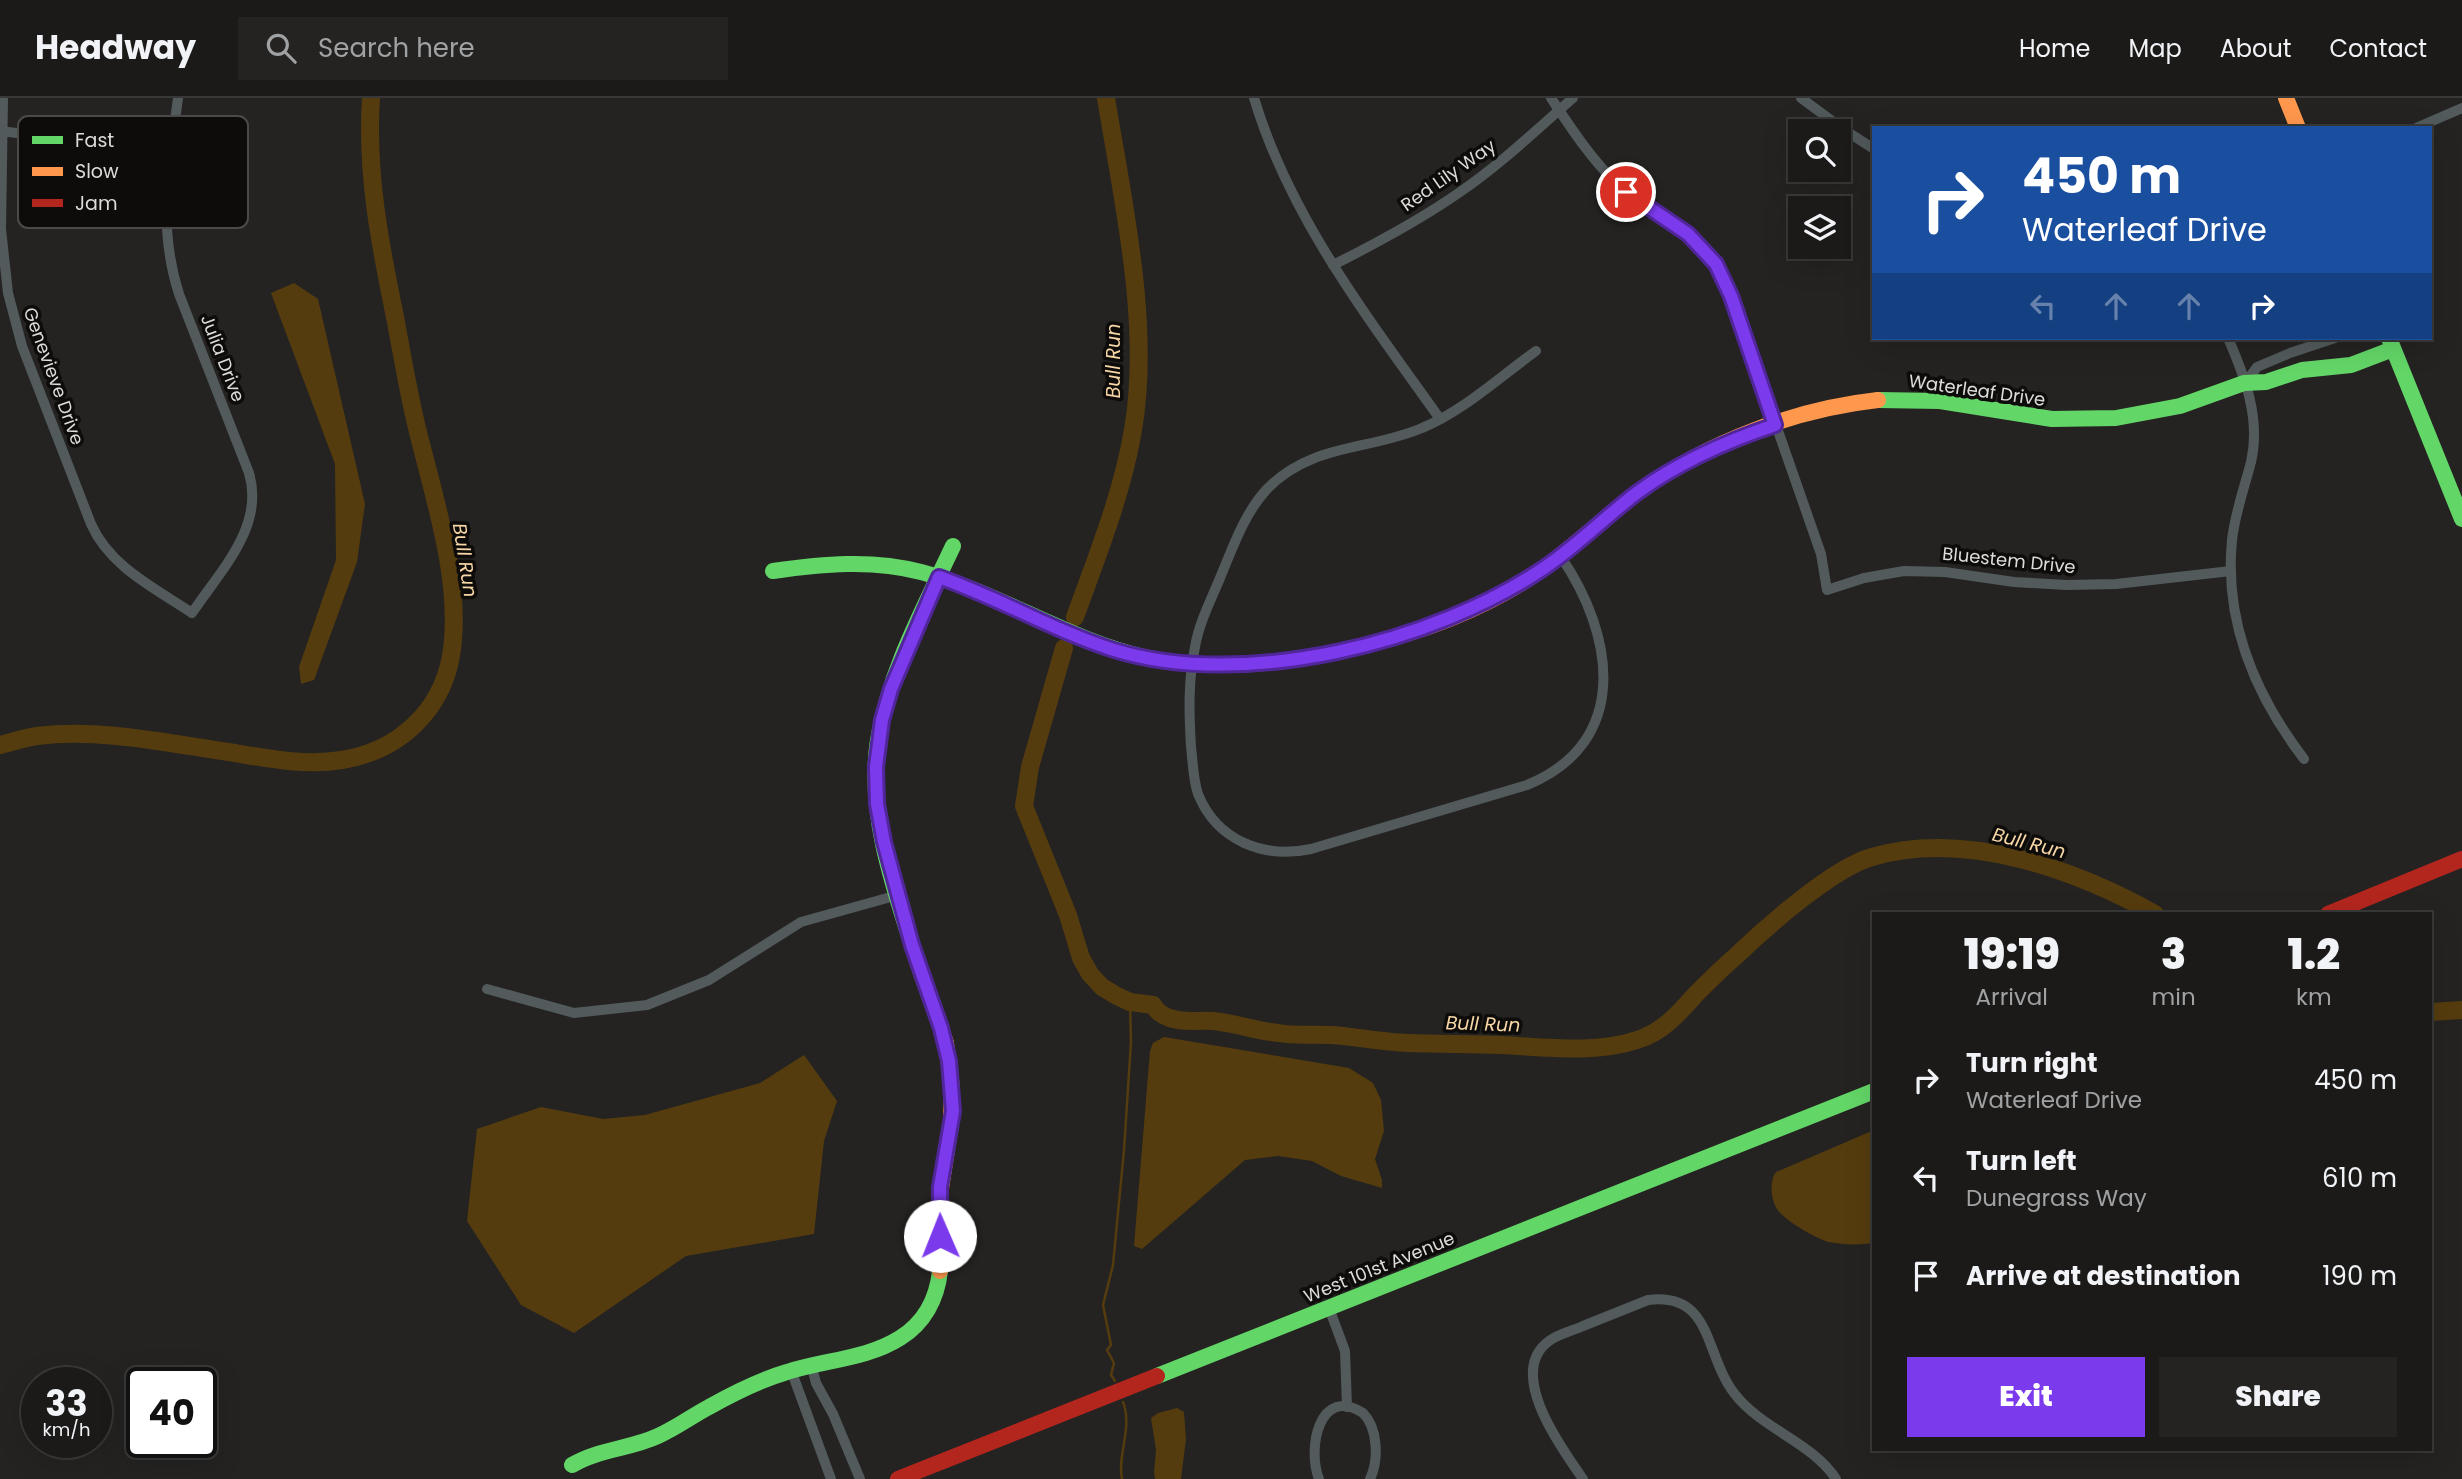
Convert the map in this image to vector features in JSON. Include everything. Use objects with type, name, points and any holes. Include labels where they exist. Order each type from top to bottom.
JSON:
[{"type":"street","name":"Genevieve Drive","points":[[3,98],[1,229],[5,276],[12,314],[22,346],[91,524],[101,543],[117,561],[192,613]]},
{"type":"street","name":"Julia Drive","points":[[176,116],[178,98]]},
{"type":"street","points":[[1254,98],[1279,166],[1333,265],[1440,419]]},
{"type":"street","points":[[1551,98],[1607,173],[1638,201],[1688,234],[1716,264],[1731,296],[1775,425]]},
{"type":"street","name":"Red Lily Way","points":[[1333,265],[1405,228],[1462,191],[1506,157],[1573,98]]},
{"type":"street","points":[[1801,98],[1872,148]]},
{"type":"street","points":[[2286,98],[2297,126]]},
{"type":"street","points":[[2421,126],[2462,108]]},
{"type":"street","name":"Julia Drive","points":[[166,228],[171,265],[179,294],[249,473],[253,495],[251,516],[244,535],[192,613]]},
{"type":"street","points":[[2229,340],[2246,382],[2253,414],[2251,463],[2236,516],[2231,571],[2236,619],[2253,676],[2273,716],[2304,759]]},
{"type":"street","name":"Waterleaf Drive","points":[[2246,382],[2257,367],[2330,340]]},
{"type":"street","points":[[2391,343],[2462,519]]},
{"type":"street","name":"Waterleaf Drive","points":[[773,571],[827,564],[869,563],[894,566],[939,577],[1106,647],[1151,659],[1219,666],[1282,661],[1390,638],[1467,611],[1511,589],[1561,556],[1627,501],[1671,470],[1726,443],[1775,425],[1841,406],[1863,401],[1901,399],[1937,401],[2046,419],[2107,419],[2171,408],[2246,382],[2263,383],[2304,370],[2345,366],[2391,343]]},
{"type":"street","points":[[1536,351],[1440,419],[1405,434],[1316,456],[1286,473],[1266,490],[1251,510],[1202,620],[1192,664],[1188,707],[1194,780],[1210,816],[1233,838],[1263,850],[1293,852],[1527,785],[1553,772],[1583,744],[1596,721],[1601,704],[1604,663],[1591,611],[1561,556]]},
{"type":"street","name":"Bluestem Drive","points":[[1775,425],[1821,554],[1827,590],[1876,575],[1911,570],[2067,585],[2116,584],[2231,571]]},
{"type":"street","points":[[572,1465],[591,1453],[656,1437],[741,1390],[791,1370],[877,1349],[904,1336],[926,1313],[940,1278],[939,1200],[952,1121],[951,1073],[945,1040],[898,895],[880,824],[876,786],[878,743],[894,680],[953,546]]},
{"type":"street","points":[[2333,912],[2462,859]]},
{"type":"street","points":[[487,989],[574,1013],[647,1005],[709,980],[801,922],[898,895]]},
{"type":"street","name":"West 101st Avenue","points":[[898,1479],[1872,1092]]},
{"type":"street","points":[[1583,1479],[1557,1442],[1536,1397],[1532,1382],[1535,1362],[1543,1346],[1563,1334],[1648,1300],[1660,1299],[1689,1307],[1699,1319],[1723,1375],[1750,1412],[1827,1466],[1836,1479]]},
{"type":"street","points":[[1329,1308],[1345,1351],[1347,1408]]},
{"type":"street","points":[[811,1364],[816,1383],[833,1414],[860,1479]]},
{"type":"street","points":[[791,1370],[831,1479]]},
{"type":"street","points":[[1319,1479],[1315,1467],[1317,1428],[1328,1412],[1347,1408],[1363,1413],[1374,1430],[1374,1466],[1370,1479]]},
{"type":"shaded area","points":[[294,283],[318,299],[365,504],[357,562],[314,680],[301,684],[299,667],[336,560],[335,464],[271,293]]},
{"type":"shaded area","points":[[1164,1037],[1349,1068],[1373,1083],[1381,1100],[1384,1131],[1375,1159],[1382,1188],[1341,1176],[1312,1161],[1278,1156],[1245,1160],[1142,1249],[1134,1246],[1150,1051],[1153,1043]]},
{"type":"shaded area","points":[[804,1055],[837,1101],[824,1141],[814,1234],[686,1256],[574,1333],[521,1305],[467,1221],[477,1129],[541,1107],[603,1119],[645,1115],[760,1083]]},
{"type":"shaded area","points":[[1872,1131],[1872,1243],[1829,1242],[1786,1218],[1775,1205],[1772,1196],[1772,1180],[1776,1172]]},
{"type":"shaded area","points":[[1177,1408],[1184,1412],[1186,1439],[1181,1479],[1155,1479],[1156,1450],[1151,1418],[1158,1413]]},
{"type":"waterway","name":"Bull Run","points":[[0,745],[37,736],[111,735],[288,761],[329,762],[362,755],[398,738],[414,726],[438,695],[451,656],[454,628],[450,571],[411,400],[379,235],[372,181],[371,98]]},
{"type":"waterway","name":"Bull Run","points":[[1075,617],[1122,478],[1133,430],[1138,390],[1139,348],[1133,264],[1106,98]]},
{"type":"waterway","name":"Bull Run","points":[[1064,648],[1030,767],[1024,806],[1068,915],[1081,958],[1090,974],[1102,987],[1117,996],[1130,1002],[1153,1005],[1160,1013],[1172,1019],[1221,1022],[1284,1034],[1332,1035],[1389,1042],[1570,1049],[1621,1044],[1646,1037],[1663,1027],[1764,930],[1839,873],[1872,857],[1908,850],[1944,848],[1981,851],[2018,859],[2090,882],[2151,912]]},
{"type":"waterway","points":[[1115,1381],[1111,1375],[1114,1363],[1107,1350],[1111,1345],[1103,1305],[1113,1265],[1124,1150],[1131,1042],[1130,1002]]},
{"type":"waterway","name":"Bull Run","points":[[2432,1012],[2462,1010]]},
{"type":"waterway","points":[[1122,1479],[1121,1460],[1126,1431],[1123,1402]]},
{"type":"traffic: fast","points":[[2390,340],[2462,519]]},
{"type":"traffic: fast","points":[[1878,400],[1940,401],[2052,419],[2116,418],[2180,406],[2244,383],[2266,382],[2302,370],[2351,365],[2393,349]]},
{"type":"traffic: fast","points":[[920,970],[886,857],[876,798],[875,769],[878,740],[890,689],[909,640],[953,546]]},
{"type":"traffic: fast","points":[[773,571],[866,564],[921,572],[977,591],[1087,639],[1144,657],[1172,662],[1255,664],[1310,657],[1365,645]]},
{"type":"traffic: fast","points":[[1157,1376],[1872,1092]]},
{"type":"traffic: fast","points":[[572,1465],[658,1436],[747,1387],[767,1379],[801,1368],[860,1355],[887,1345],[908,1332],[922,1318],[936,1291],[940,1271]]},
{"type":"traffic: slow","points":[[2286,98],[2297,126]]},
{"type":"traffic: slow","points":[[1365,645],[1449,619],[1509,590],[1557,558],[1641,490],[1695,457],[1724,443],[1754,430],[1816,411],[1878,400]]},
{"type":"traffic: slow","points":[[920,970],[946,1043],[952,1088],[951,1124],[939,1201],[940,1271]]},
{"type":"traffic: jam","points":[[2333,912],[2462,859]]},
{"type":"traffic: jam","points":[[898,1479],[1157,1376]]},
{"type":"route","points":[[940,1236],[940,1187],[953,1111],[949,1061],[941,1028],[912,945],[884,842],[877,804],[876,767],[882,720],[891,689],[939,577],[1116,651],[1179,663],[1219,666],[1282,661],[1366,645],[1467,611],[1511,589],[1561,556],[1641,490],[1671,470],[1741,436],[1775,425],[1731,296],[1716,264],[1695,239],[1626,192]]}]
